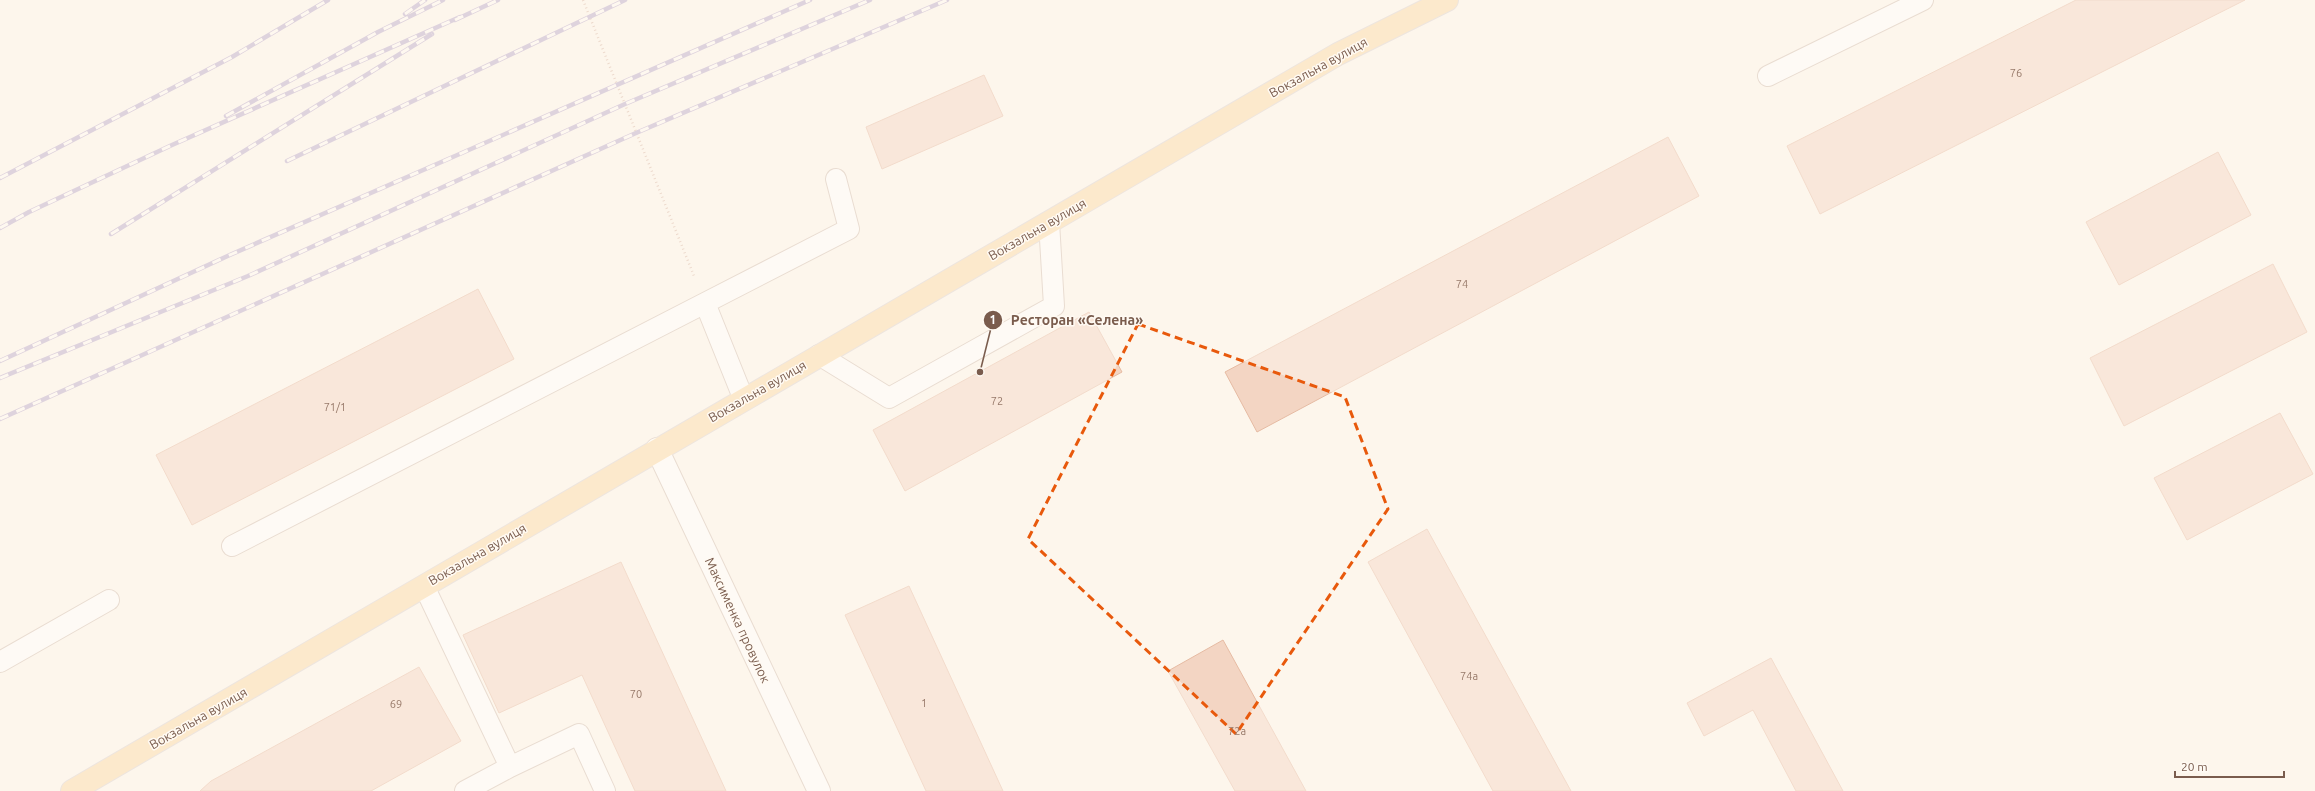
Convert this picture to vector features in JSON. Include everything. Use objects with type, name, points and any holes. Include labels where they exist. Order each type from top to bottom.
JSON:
[{"type":"main road","name":"Вокзальна вулиця","points":[[72,791],[657,449],[744,400],[1338,54],[1446,0]]},
{"type":"street","name":"Максименка провулок","points":[[657,449],[819,791]]},
{"type":"lane","points":[[1768,76],[1923,0]]},
{"type":"lane","points":[[232,546],[849,229],[836,179]]},
{"type":"lane","points":[[819,355],[889,398],[1054,306],[1049,222]]},
{"type":"lane","points":[[705,303],[744,400]]},
{"type":"lane","points":[[424,586],[510,767]]},
{"type":"lane","points":[[0,662],[109,600]]},
{"type":"lane","points":[[465,791],[510,767],[579,734],[605,791]]},
{"type":"path","points":[[583,0],[705,303]]},
{"type":"highlighted area","points":[[1138,324],[1345,397],[1388,509],[1236,734],[1028,539]]},
{"type":"building","points":[[2076,0],[2245,0],[1820,214],[1787,146]]},
{"type":"building","points":[[984,75],[1003,116],[882,169],[866,127]]},
{"type":"building","points":[[1668,137],[1699,196],[1257,432],[1225,372]]},
{"type":"building","points":[[2218,152],[2251,215],[2119,285],[2086,222]]},
{"type":"building","points":[[2273,264],[2307,332],[2124,426],[2090,358]]},
{"type":"building","points":[[478,289],[514,359],[192,525],[156,455]]},
{"type":"building","points":[[1089,312],[1122,372],[905,491],[873,430]]},
{"type":"building","points":[[2280,413],[2313,474],[2187,540],[2154,478]]},
{"type":"building","points":[[1427,529],[1571,791],[1493,791],[1368,562]]},
{"type":"building","points":[[621,562],[726,791],[635,791],[582,675],[499,713],[463,635]]},
{"type":"building","points":[[909,586],[1003,791],[926,791],[845,615]]},
{"type":"building","points":[[1223,640],[1306,791],[1235,791],[1168,671]]},
{"type":"building","points":[[1771,658],[1843,791],[1796,791],[1753,710],[1704,736],[1687,703]]},
{"type":"building","points":[[419,667],[461,741],[371,791],[200,791],[211,781]]},
{"type":"railway","points":[[0,178],[232,57],[328,0]]},
{"type":"railway","points":[[405,14],[425,0]]},
{"type":"railway","points":[[226,116],[378,32],[443,0]]},
{"type":"railway","points":[[455,20],[498,0]]},
{"type":"railway","points":[[287,161],[625,0]]},
{"type":"railway","points":[[0,361],[232,254],[810,0]]},
{"type":"railway","points":[[0,378],[248,276],[625,104],[870,0]]},
{"type":"railway","points":[[0,419],[636,133],[947,0]]},
{"type":"railway","points":[[0,228],[29,212],[172,145],[460,17]]},
{"type":"railway","points":[[111,234],[432,34]]},
{"type":"place","name":"Ресторан «Селена»","points":[[980,372]]}]
